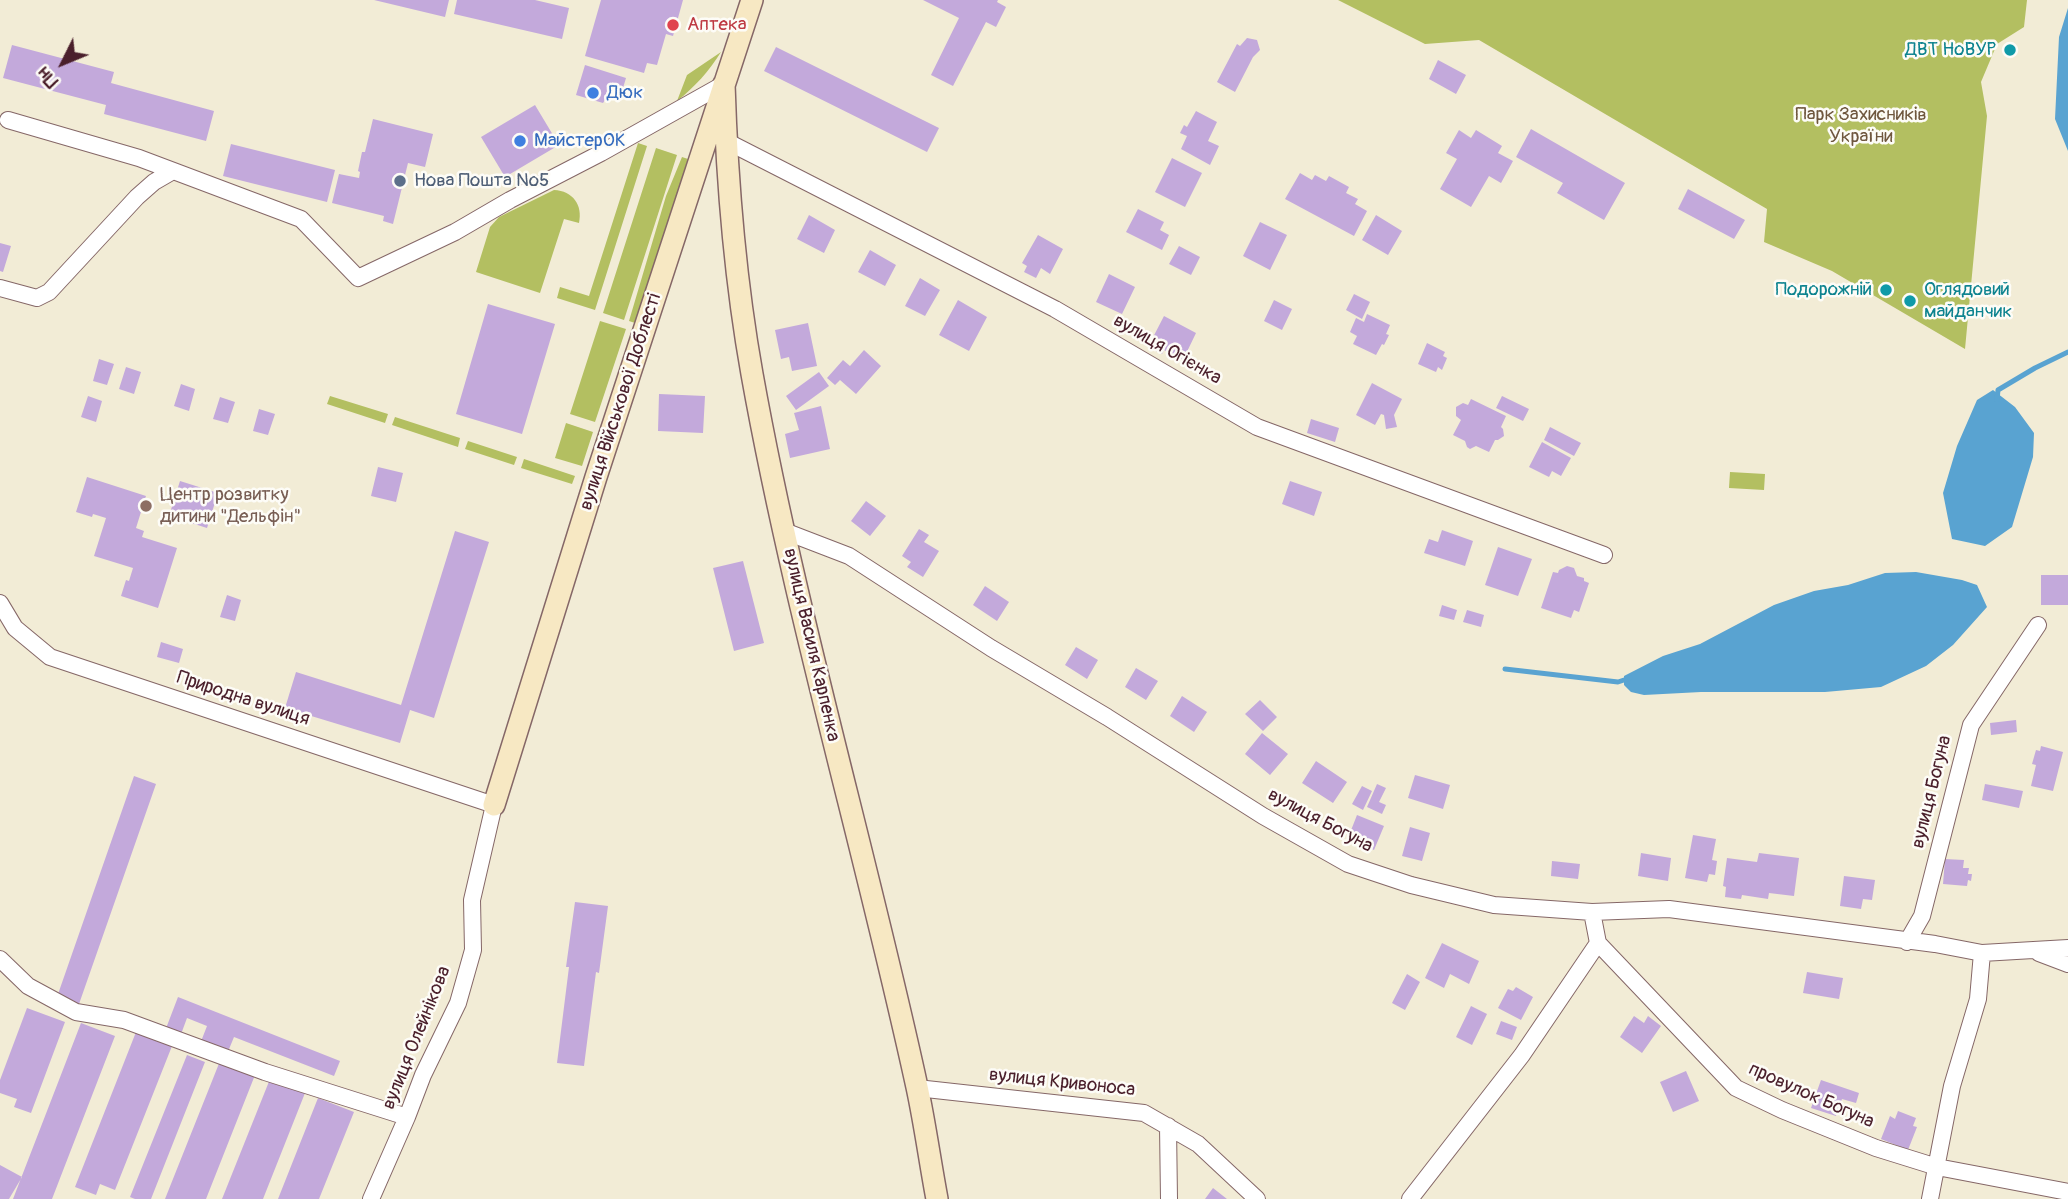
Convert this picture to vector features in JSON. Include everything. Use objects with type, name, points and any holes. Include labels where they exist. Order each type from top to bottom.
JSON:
[{"type":"street","name":"вулиця Військової Доблесті","points":[[494,805],[596,477],[752,0]]},
{"type":"street","name":"вулиця Василя Карпенка","points":[[724,84],[733,231],[750,362],[783,531],[917,1088],[937,1199]]},
{"type":"street","points":[[8,120],[139,158],[301,219],[358,278],[455,232],[724,84]]},
{"type":"street","name":"вулиця Огієнка","points":[[726,141],[1055,309],[1257,427],[1604,555]]},
{"type":"street","points":[[0,288],[37,298],[49,292],[137,197],[154,182],[173,171]]},
{"type":"street","name":"вулиця Богуна","points":[[783,531],[849,556],[991,648],[1107,717],[1263,816],[1348,864],[1412,886],[1494,905],[1592,912],[1669,909],[1935,944],[1982,953],[2068,948]]},
{"type":"street","name":"Природна вулиця","points":[[0,603],[15,628],[50,657],[494,805]]},
{"type":"street","name":"вулиця Богуна","points":[[1907,942],[1922,915],[1971,725],[2038,625]]},
{"type":"street","name":"вулиця Олейнікова","points":[[371,1199],[423,1076],[458,1003],[473,950],[472,900],[494,805]]},
{"type":"street","points":[[1409,1199],[1522,1055],[1598,943],[1592,912]]},
{"type":"street","name":"провулок Богуна","points":[[1598,943],[1736,1088],[1782,1110],[1876,1148],[1937,1167],[2068,1192]]},
{"type":"street","points":[[2030,950],[2068,964]]},
{"type":"street","points":[[1930,1199],[1952,1086],[1978,999],[1982,953]]},
{"type":"street","points":[[0,959],[28,986],[76,1012],[124,1020],[265,1072],[407,1117]]},
{"type":"street","name":"вулиця Кривоноса","points":[[917,1088],[1144,1113],[1198,1144],[1258,1199]]},
{"type":"street","points":[[1168,1126],[1169,1199]]},
{"type":"green space","name":"Парк Захисників України","points":[[1338,0],[2027,0],[2024,27],[1997,44],[1981,82],[1987,116],[1965,349],[1832,271],[1764,242],[1767,209],[1479,40],[1425,44]]},
{"type":"green space","points":[[721,52],[712,66],[677,101],[687,75]]},
{"type":"green space","points":[[638,143],[647,146],[595,310],[557,298],[560,287],[589,296]]},
{"type":"green space","points":[[656,148],[677,155],[624,320],[603,313]]},
{"type":"green space","points":[[682,157],[688,159],[635,323],[629,321],[666,196]]},
{"type":"green space","points":[[554,190],[566,193],[575,200],[580,216],[579,223],[564,219],[540,293],[476,272],[490,227],[499,217]]},
{"type":"green space","points":[[600,321],[626,329],[595,422],[570,414]]},
{"type":"green space","points":[[330,396],[388,414],[385,423],[327,404]]},
{"type":"green space","points":[[395,417],[460,438],[458,447],[392,425]]},
{"type":"green space","points":[[566,423],[593,432],[582,466],[555,458]]},
{"type":"green space","points":[[468,441],[517,457],[514,465],[465,449]]},
{"type":"green space","points":[[524,459],[575,476],[572,484],[521,468]]},
{"type":"green space","points":[[1730,472],[1765,474],[1764,490],[1729,488]]},
{"type":"water","points":[[2068,8],[2068,151],[2055,119],[2059,37]]},
{"type":"water","points":[[1993,390],[2015,407],[2034,433],[2033,457],[2012,527],[1985,546],[1952,539],[1943,493],[1957,446],[1977,400]]},
{"type":"water","points":[[1916,572],[1977,585],[1987,607],[1953,645],[1926,666],[1881,687],[1825,692],[1644,695],[1631,692],[1624,685],[1624,676],[1663,656],[1700,644],[1774,605],[1814,591],[1848,585],[1885,573]]},
{"type":"building","points":[[374,0],[449,0],[445,17]]},
{"type":"building","points":[[457,0],[535,0],[569,8],[562,39],[454,14]]},
{"type":"building","points":[[601,0],[683,0],[673,36],[666,34],[657,65],[647,63],[644,73],[585,56]]},
{"type":"building","points":[[923,0],[998,0],[997,2],[1006,7],[996,27],[986,22],[953,86],[931,75],[959,18]]},
{"type":"building","points":[[1247,38],[1257,40],[1260,50],[1253,57],[1235,92],[1217,82],[1237,44],[1240,46]]},
{"type":"building","points":[[12,45],[114,72],[111,83],[214,111],[206,141],[104,114],[106,105],[3,78]]},
{"type":"building","points":[[776,47],[939,128],[927,152],[764,71]]},
{"type":"building","points":[[1438,60],[1466,75],[1456,94],[1429,79]]},
{"type":"building","points":[[585,65],[626,78],[623,88],[610,93],[603,103],[576,95]]},
{"type":"building","name":"МайстерОК","points":[[535,105],[559,145],[505,177],[481,137]]},
{"type":"building","points":[[1196,111],[1217,122],[1208,141],[1219,146],[1210,165],[1181,149],[1187,136],[1180,133],[1184,125],[1187,127]]},
{"type":"building","points":[[373,119],[433,134],[425,167],[408,163],[393,224],[383,221],[384,216],[332,203],[339,174],[359,178],[362,152],[365,152]]},
{"type":"building","points":[[1531,129],[1625,183],[1604,220],[1557,193],[1563,183],[1516,157]]},
{"type":"building","points":[[1459,130],[1471,138],[1476,130],[1502,146],[1498,153],[1513,161],[1501,183],[1489,176],[1471,207],[1440,189],[1457,159],[1446,153]]},
{"type":"building","points":[[231,144],[335,170],[327,202],[223,176]]},
{"type":"building","points":[[1172,158],[1202,173],[1185,207],[1155,192]]},
{"type":"building","points":[[1300,173],[1312,180],[1315,175],[1326,181],[1329,176],[1349,187],[1346,193],[1358,199],[1355,204],[1367,211],[1354,236],[1285,199]]},
{"type":"building","points":[[1688,189],[1745,220],[1734,239],[1678,209]]},
{"type":"building","points":[[1138,209],[1164,222],[1160,230],[1169,235],[1162,250],[1126,232]]},
{"type":"building","points":[[809,215],[835,230],[824,253],[797,239]]},
{"type":"building","points":[[1376,215],[1402,231],[1388,255],[1362,240]]},
{"type":"building","points":[[1260,222],[1287,235],[1270,270],[1243,256]]},
{"type":"building","points":[[1038,235],[1063,249],[1050,274],[1041,268],[1036,278],[1024,272],[1027,266],[1022,263]]},
{"type":"building","points":[[0,243],[11,246],[3,272],[0,271]]},
{"type":"building","points":[[1179,246],[1200,257],[1191,275],[1169,264]]},
{"type":"building","points":[[870,250],[896,265],[885,286],[858,272]]},
{"type":"building","points":[[1109,274],[1135,287],[1122,314],[1096,302]]},
{"type":"building","points":[[920,278],[940,290],[925,316],[905,306]]},
{"type":"building","points":[[1354,294],[1370,302],[1362,319],[1346,310]]},
{"type":"building","points":[[958,300],[987,317],[969,351],[939,335]]},
{"type":"building","points":[[1274,300],[1292,309],[1282,330],[1264,321]]},
{"type":"building","points":[[488,304],[555,324],[522,434],[456,414]]},
{"type":"building","points":[[1367,314],[1390,325],[1386,334],[1389,335],[1376,355],[1353,344],[1357,336],[1350,332],[1356,318],[1364,322]]},
{"type":"building","points":[[1164,316],[1196,333],[1183,360],[1164,350],[1162,354],[1148,347]]},
{"type":"building","points":[[808,323],[817,366],[792,371],[789,357],[781,359],[775,330]]},
{"type":"building","points":[[1427,343],[1445,352],[1443,356],[1447,358],[1442,370],[1438,367],[1436,372],[1418,364]]},
{"type":"building","points":[[864,350],[881,366],[856,394],[840,380],[835,385],[827,378],[843,360],[850,366]]},
{"type":"building","points":[[99,359],[114,364],[107,385],[93,381]]},
{"type":"building","points":[[126,367],[141,372],[134,394],[119,389]]},
{"type":"building","points":[[819,372],[829,386],[796,410],[786,396]]},
{"type":"building","points":[[1372,383],[1402,399],[1394,415],[1397,427],[1386,429],[1384,415],[1381,414],[1375,425],[1356,415]]},
{"type":"building","points":[[181,384],[195,389],[189,411],[174,406]]},
{"type":"building","points":[[659,394],[705,396],[703,433],[658,431]]},
{"type":"building","points":[[88,396],[102,401],[96,422],[81,417]]},
{"type":"building","points":[[1502,396],[1529,409],[1523,421],[1496,408]]},
{"type":"building","points":[[220,397],[235,402],[228,423],[213,419]]},
{"type":"building","points":[[1471,399],[1506,416],[1501,427],[1504,436],[1495,440],[1489,452],[1476,446],[1470,449],[1465,441],[1453,435],[1461,420],[1456,416],[1456,407],[1463,403],[1468,405]]},
{"type":"building","points":[[821,406],[830,449],[790,458],[785,434],[799,430],[794,413]]},
{"type":"building","points":[[259,409],[275,414],[268,435],[253,431]]},
{"type":"building","points":[[1311,419],[1339,428],[1335,442],[1307,433]]},
{"type":"building","points":[[1550,427],[1581,443],[1574,456],[1544,440]]},
{"type":"building","points":[[1542,442],[1571,458],[1561,476],[1552,471],[1549,477],[1529,467]]},
{"type":"building","points":[[378,467],[403,473],[396,502],[371,496]]},
{"type":"building","points":[[87,477],[146,496],[136,528],[144,531],[142,537],[177,548],[158,608],[121,596],[133,568],[94,556],[106,518],[76,512]]},
{"type":"building","points":[[180,481],[218,493],[207,528],[169,516]]},
{"type":"building","points":[[1290,481],[1322,492],[1314,516],[1282,504]]},
{"type":"building","points":[[866,501],[886,516],[870,536],[851,521]]},
{"type":"building","points":[[919,529],[929,535],[924,542],[939,551],[923,577],[907,567],[911,562],[902,556]]},
{"type":"building","points":[[1442,530],[1473,541],[1465,566],[1424,553],[1429,539],[1438,542]]},
{"type":"building","points":[[455,531],[489,542],[434,718],[410,710],[400,743],[285,708],[296,672],[401,705]]},
{"type":"building","points":[[1498,547],[1532,559],[1518,596],[1485,585]]},
{"type":"building","points":[[743,561],[764,643],[734,651],[713,568]]},
{"type":"building","points":[[1567,566],[1574,568],[1577,576],[1589,583],[1579,612],[1574,610],[1571,618],[1541,608],[1553,572],[1558,573]]},
{"type":"building","points":[[2041,575],[2068,575],[2068,605],[2041,605]]},
{"type":"building","points":[[985,586],[1009,602],[997,621],[973,605]]},
{"type":"building","points":[[227,595],[241,600],[235,621],[220,617]]},
{"type":"building","points":[[1442,605],[1457,610],[1454,620],[1439,616]]},
{"type":"building","points":[[1467,610],[1484,615],[1481,627],[1463,622]]},
{"type":"building","points":[[161,642],[183,649],[179,663],[157,657]]},
{"type":"building","points":[[1076,647],[1098,660],[1087,679],[1065,665]]},
{"type":"building","points":[[1136,668],[1158,681],[1146,700],[1125,687]]},
{"type":"building","points":[[1182,696],[1207,712],[1194,732],[1170,716]]},
{"type":"building","points":[[1260,700],[1277,717],[1263,731],[1245,714]]},
{"type":"building","points":[[2016,720],[2017,732],[1991,735],[1990,723]]},
{"type":"building","points":[[1262,733],[1288,754],[1270,775],[1245,754]]},
{"type":"building","points":[[2041,746],[2063,752],[2053,791],[2031,786],[2036,765],[2032,764],[2036,750],[2040,751]]},
{"type":"building","points":[[1316,761],[1347,782],[1333,803],[1302,783]]},
{"type":"building","points":[[1415,775],[1450,785],[1443,809],[1408,798]]},
{"type":"building","points":[[134,776],[156,784],[79,1004],[57,997]]},
{"type":"building","points":[[1377,784],[1386,788],[1379,802],[1386,805],[1382,814],[1367,807]]},
{"type":"building","points":[[1985,784],[2023,791],[2019,808],[1982,800]]},
{"type":"building","points":[[1362,786],[1372,791],[1363,810],[1352,804]]},
{"type":"building","points":[[1357,815],[1384,826],[1374,850],[1348,838]]},
{"type":"building","points":[[1410,827],[1430,833],[1422,861],[1402,856]]},
{"type":"building","points":[[1693,835],[1716,839],[1712,860],[1717,861],[1715,875],[1709,874],[1707,882],[1685,878]]},
{"type":"building","points":[[1641,853],[1671,858],[1668,881],[1638,876]]},
{"type":"building","points":[[1759,853],[1799,858],[1794,896],[1769,893],[1768,899],[1742,895],[1741,899],[1725,897],[1726,887],[1723,886],[1727,858],[1757,862]]},
{"type":"building","points":[[1945,859],[1964,860],[1963,868],[1969,868],[1968,874],[1972,874],[1967,886],[1943,884]]},
{"type":"building","points":[[1552,861],[1580,864],[1578,879],[1551,876]]},
{"type":"building","points":[[1844,876],[1875,880],[1872,900],[1863,899],[1861,909],[1840,906]]},
{"type":"building","points":[[575,902],[608,906],[584,1066],[557,1063]]},
{"type":"building","points":[[1442,943],[1479,961],[1469,984],[1450,974],[1444,988],[1425,978]]},
{"type":"building","points":[[1807,972],[1843,978],[1839,999],[1803,993]]},
{"type":"building","points":[[1407,974],[1420,982],[1405,1010],[1392,1003]]},
{"type":"building","points":[[1516,987],[1533,997],[1521,1020],[1498,1008],[1508,989],[1513,991]]},
{"type":"building","points":[[178,997],[340,1061],[334,1076],[234,1037],[227,1054],[200,1044],[207,1026],[187,1018],[180,1037],[165,1031]]},
{"type":"building","points":[[1471,1006],[1487,1014],[1472,1045],[1456,1037]]},
{"type":"building","points":[[27,1008],[65,1022],[31,1113],[14,1107],[17,1099],[0,1093],[0,1080]]},
{"type":"building","points":[[1634,1016],[1644,1023],[1648,1016],[1661,1026],[1642,1053],[1620,1037]]},
{"type":"building","points":[[1501,1021],[1517,1027],[1512,1040],[1496,1034]]},
{"type":"building","points":[[81,1023],[115,1036],[52,1199],[13,1199]]},
{"type":"building","points":[[136,1032],[172,1046],[115,1190],[100,1184],[96,1195],[75,1187]]},
{"type":"building","points":[[187,1055],[205,1062],[151,1199],[135,1199],[130,1197]]},
{"type":"building","points":[[220,1061],[255,1075],[206,1199],[165,1199]]},
{"type":"building","points":[[1686,1071],[1699,1101],[1673,1112],[1660,1082]]},
{"type":"building","points":[[270,1079],[305,1093],[263,1199],[222,1199]]},
{"type":"building","points":[[1821,1080],[1859,1093],[1856,1103],[1842,1099],[1836,1116],[1811,1108]]},
{"type":"building","points":[[318,1098],[354,1112],[319,1199],[278,1199]]},
{"type":"building","points":[[1898,1111],[1916,1118],[1913,1126],[1917,1127],[1908,1150],[1881,1139],[1890,1116],[1895,1119]]},
{"type":"building","points":[[0,1165],[22,1177],[9,1199],[0,1199]]},
{"type":"building","points":[[1213,1188],[1227,1199],[1205,1199]]},
{"type":"waterway","points":[[1997,400],[1998,390],[2068,352]]},
{"type":"waterway","points":[[1505,669],[1618,682],[1630,678]]},
{"type":"place","name":"Аптека","points":[[673,25]]},
{"type":"place","name":"ДВТ НоВУР","points":[[2010,50]]},
{"type":"place","name":"Дюк","points":[[593,93]]},
{"type":"place","name":"МайстерОК","points":[[520,141]]},
{"type":"place","name":"Нова Пошта №5","points":[[400,181]]},
{"type":"place","name":"Подорожнiй","points":[[1886,290]]},
{"type":"place","name":"Оглядовий майданчик","points":[[1910,301]]},
{"type":"place","name":"Центр розвитку дитини \"Дельфін\"","points":[[146,506]]}]
